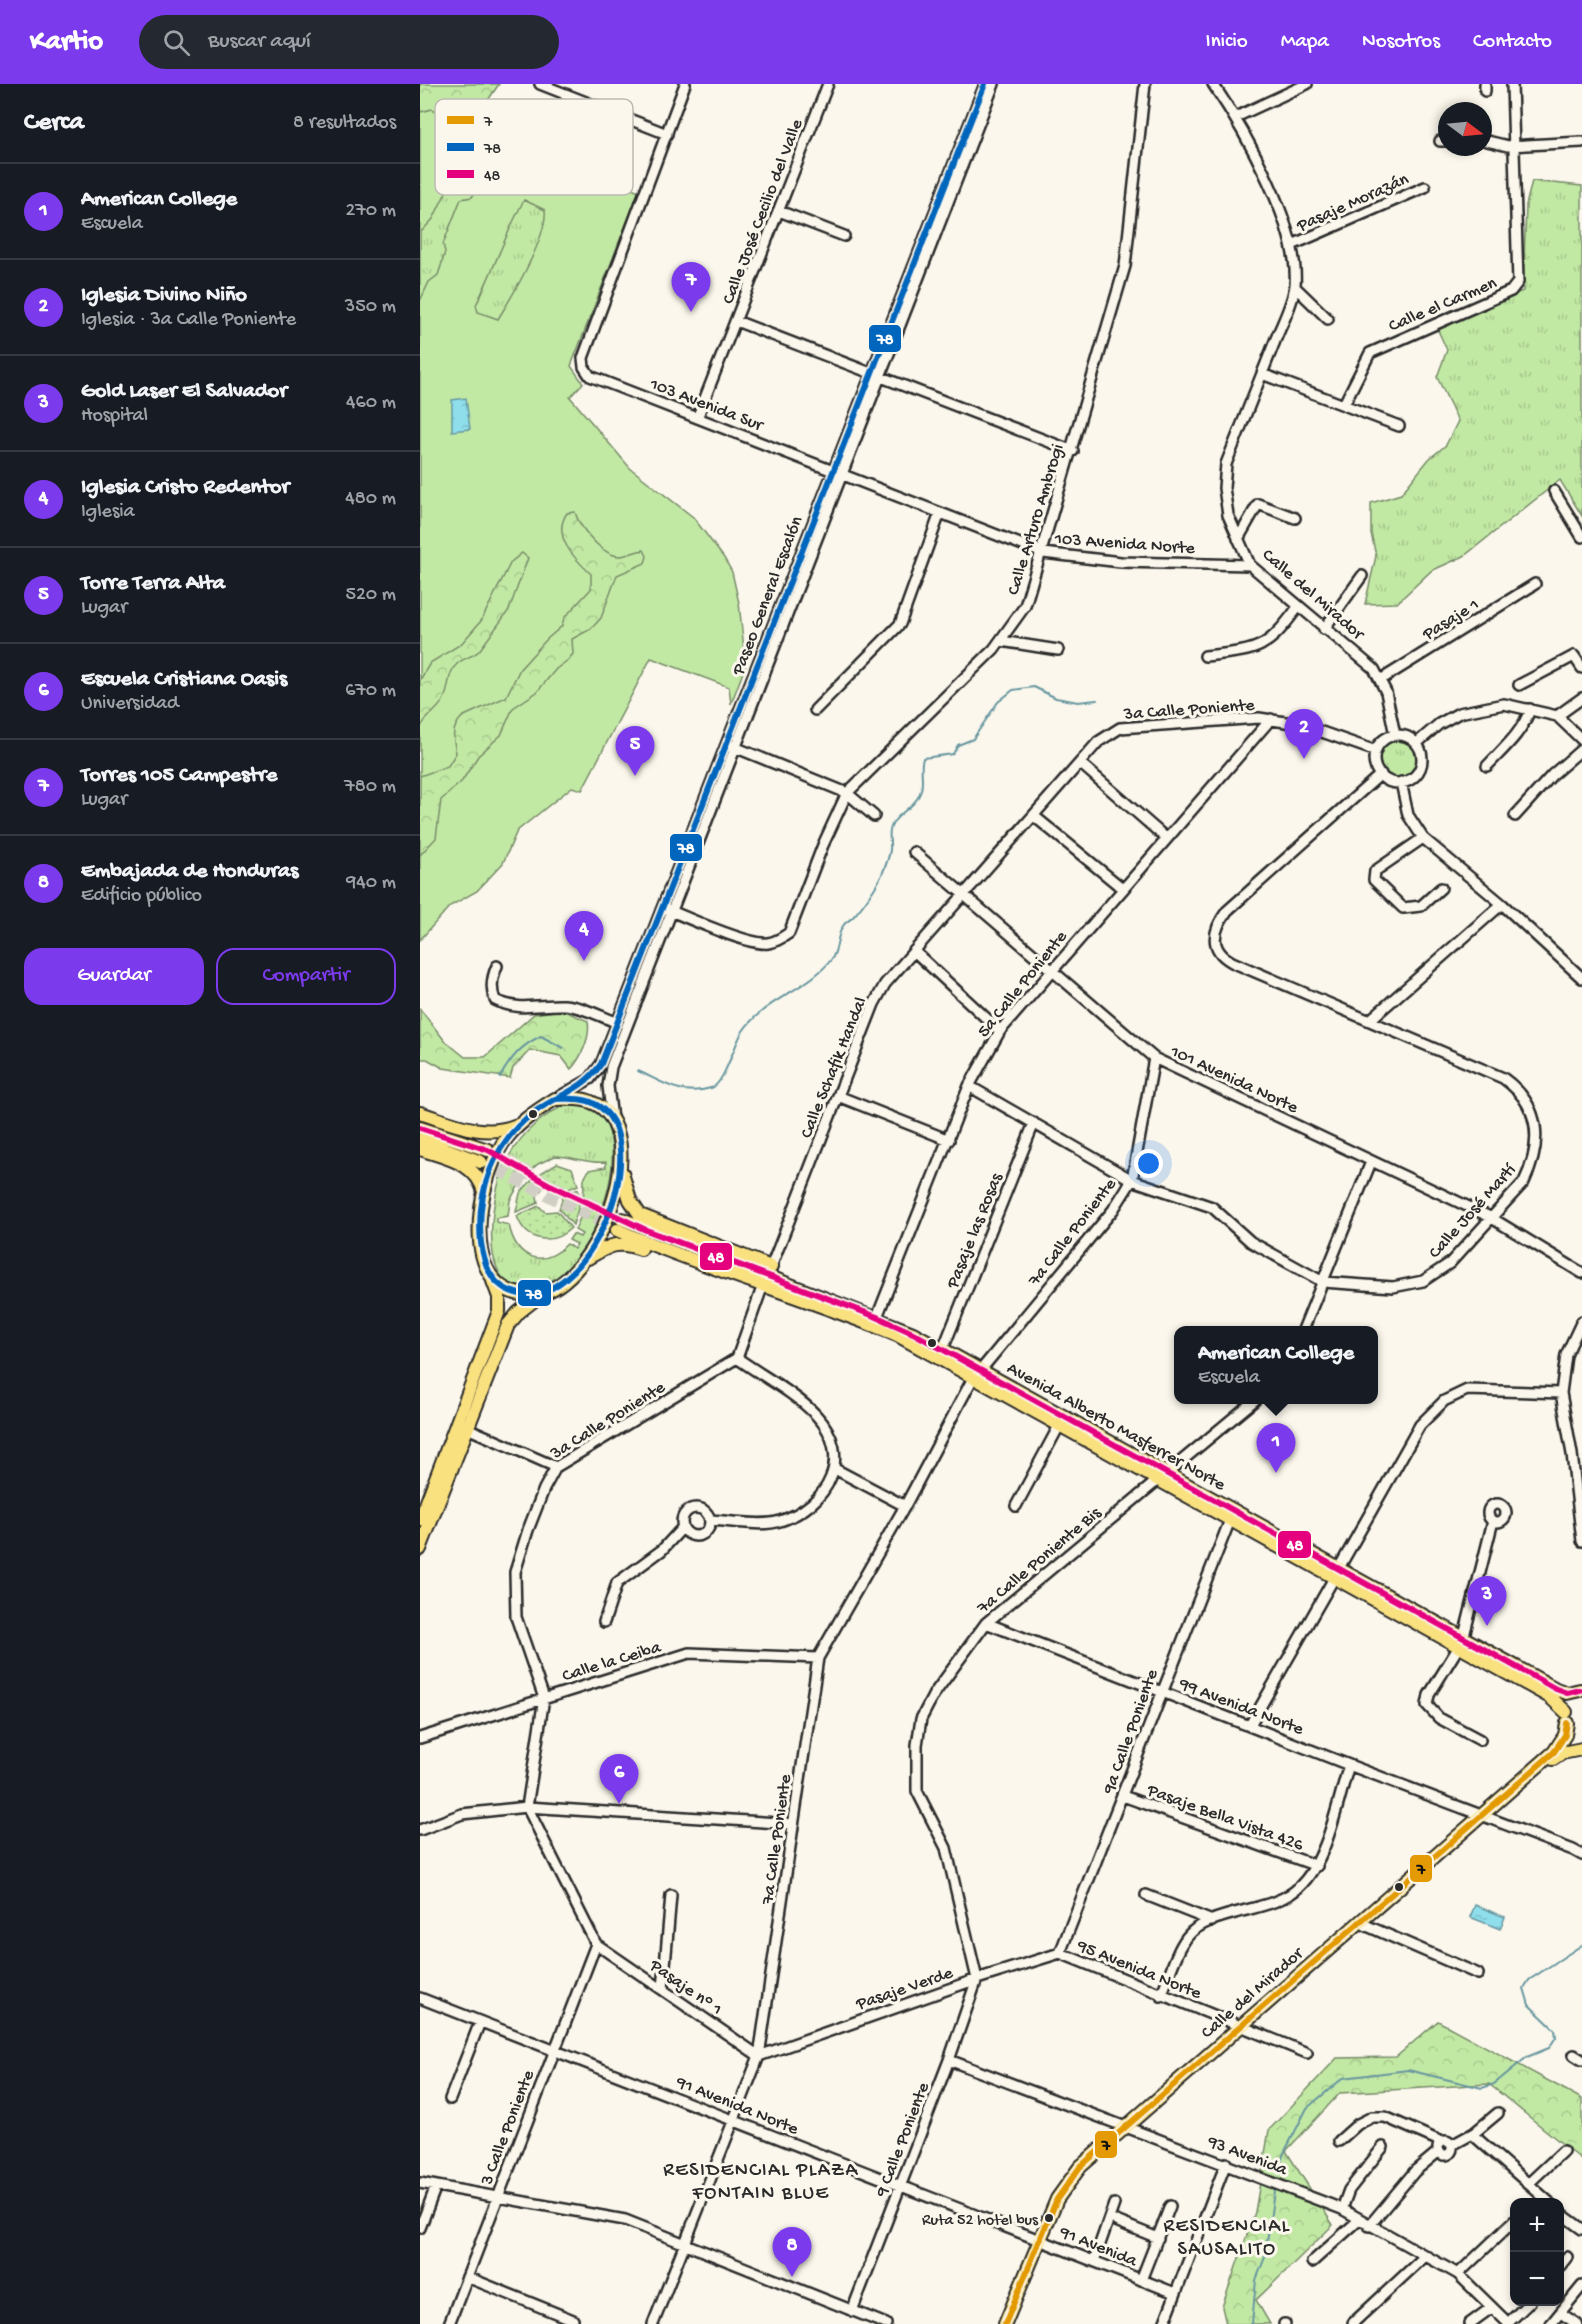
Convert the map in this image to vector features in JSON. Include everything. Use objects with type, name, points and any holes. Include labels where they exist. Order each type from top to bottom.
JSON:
[{"type":"main road","points":[[420,1113],[480,1131],[505,1130],[520,1123],[555,1099],[589,1101],[605,1110],[612,1119],[618,1140],[619,1161],[611,1211],[599,1238],[581,1262],[561,1281],[519,1312],[508,1325],[420,1549]]},
{"type":"main road","points":[[420,1520],[500,1311],[499,1297],[483,1256],[480,1223],[483,1192],[496,1156],[520,1123]]},
{"type":"main road","points":[[420,1128],[488,1150]]},
{"type":"main road","points":[[420,1140],[481,1162]]},
{"type":"main road","points":[[420,1149],[470,1168],[477,1176],[483,1192]]},
{"type":"main road","points":[[581,1262],[606,1248],[622,1243],[752,1288],[767,1276],[640,1215],[630,1200],[619,1161]]},
{"type":"main road","name":"Avenida Alberto Masferrer Norte","points":[[619,1225],[715,1269],[767,1276],[877,1317],[943,1349],[976,1374],[1059,1426],[1162,1477],[1230,1520],[1464,1636],[1562,1691],[1581,1688]]},
{"type":"main road","name":"Avenida Alberto Masferrer Norte","points":[[767,1276],[976,1374],[1337,1573],[1458,1648],[1550,1697],[1567,1718],[1572,1735],[1582,1747]]},
{"type":"main road","points":[[493,1280],[505,1289],[519,1294],[545,1292]]},
{"type":"main road","name":"Calle del Mirador","points":[[1242,2028],[1365,1925],[1557,1749],[1571,1699],[1581,1688]]},
{"type":"main road","name":"Calle del Mirador","points":[[1010,2324],[1057,2199],[1069,2180],[1092,2154],[1128,2127],[1484,1816],[1557,1756],[1582,1747]]},
{"type":"main road","name":"Calle del Mirador","points":[[1005,2324],[1042,2241]]},
{"type":"street","points":[[540,84],[578,99]]},
{"type":"street","points":[[633,121],[667,134],[686,84]]},
{"type":"street","name":"Calle José Cecilio del Valle","points":[[698,416],[828,84]]},
{"type":"street","name":"Paseo General Escalón","points":[[876,375],[985,84]]},
{"type":"street","name":"Paseo General Escalón","points":[[612,1119],[609,1076],[667,910],[837,473],[994,84]]},
{"type":"street","name":"Calle Arturo Ambrogi","points":[[667,910],[750,940],[766,944],[780,940],[794,925],[819,855],[847,793],[1001,641],[1025,606],[1043,553],[1126,256],[1145,84]]},
{"type":"street","points":[[1214,84],[1236,117],[1264,173],[1293,245]]},
{"type":"street","points":[[1236,117],[1307,84]]},
{"type":"street","name":"Calle el Carmen","points":[[1344,404],[1370,352],[1511,291],[1518,282],[1512,84]]},
{"type":"street","name":"103 Avenida Sur","points":[[667,134],[584,355],[584,367],[594,378],[698,416],[837,473]]},
{"type":"street","points":[[1492,142],[1513,145],[1582,142]]},
{"type":"street","name":"Pasaje Morazán","points":[[1293,245],[1425,187]]},
{"type":"street","points":[[779,211],[844,236]]},
{"type":"street","name":"Calle del Mirador","points":[[1293,245],[1296,267],[1295,287],[1224,476],[1226,507],[1250,565],[1374,669],[1382,679]]},
{"type":"street","points":[[1295,287],[1328,318]]},
{"type":"street","points":[[736,321],[1072,451]]},
{"type":"street","points":[[1262,374],[1399,426]]},
{"type":"street","name":"103 Avenida Norte","points":[[837,473],[1043,553],[1121,562],[1250,565]]},
{"type":"street","points":[[1554,491],[1582,537]]},
{"type":"street","points":[[1238,539],[1258,504],[1295,518]]},
{"type":"street","points":[[815,710],[900,624],[940,513]]},
{"type":"street","points":[[1324,629],[1362,576]]},
{"type":"street","name":"Pasaje 1","points":[[1382,679],[1535,584]]},
{"type":"street","points":[[1205,656],[1241,652],[1268,642],[1282,630],[1298,607]]},
{"type":"street","points":[[1001,641],[1058,650]]},
{"type":"street","points":[[1519,685],[1574,656],[1582,668]]},
{"type":"street","points":[[1382,679],[1395,735]]},
{"type":"street","points":[[1557,716],[1582,698]]},
{"type":"street","points":[[1417,743],[1447,719],[1471,709],[1504,704],[1557,716],[1582,740]]},
{"type":"street","points":[[1487,766],[1515,735],[1527,719],[1530,709]]},
{"type":"street","name":"3a Calle Poniente","points":[[963,893],[1034,816],[1098,741],[1120,728],[1271,719],[1309,727],[1376,751]]},
{"type":"street","name":"5a Calle Poniente","points":[[877,1317],[969,1086],[1000,1031],[1271,719]]},
{"type":"street","points":[[1395,735],[1407,736],[1417,743],[1422,756],[1419,771],[1414,776],[1401,782],[1390,781],[1381,774],[1375,763],[1376,751],[1384,740],[1395,735]]},
{"type":"street","points":[[731,746],[847,793],[874,816]]},
{"type":"street","points":[[1515,816],[1552,775],[1582,749]]},
{"type":"street","points":[[1080,763],[1167,839]]},
{"type":"street","name":"Calle José Martí","points":[[969,1086],[1132,1180],[1212,1207],[1251,1242],[1323,1282],[1393,1287],[1423,1281],[1450,1263],[1524,1182],[1537,1150],[1534,1121],[1526,1102],[1513,1085],[1503,1078],[1232,963],[1219,953],[1214,938],[1215,930],[1227,910],[1381,774]]},
{"type":"street","points":[[1401,782],[1408,815],[1423,838],[1502,904],[1582,978]]},
{"type":"street","points":[[1034,816],[1122,888]]},
{"type":"street","points":[[1423,838],[1375,871],[1374,880],[1403,908],[1421,906],[1441,888]]},
{"type":"street","name":"101 Avenida Norte","points":[[914,852],[1154,1058],[1490,1217],[1582,1273]]},
{"type":"street","name":"Calle Schafik Handal","points":[[736,1358],[877,998],[889,978],[963,893]]},
{"type":"street","points":[[1370,1020],[1502,904]]},
{"type":"street","name":"Paseo General Escalón","points":[[555,1099],[592,1077],[667,910]]},
{"type":"street","points":[[914,951],[1000,1031]]},
{"type":"street","points":[[497,966],[493,974],[491,990],[495,1000],[501,1003],[519,1008],[565,1005],[618,1023]]},
{"type":"street","name":"7a Calle Poniente","points":[[653,2324],[759,2056],[818,1658],[905,1506],[976,1374],[1113,1210],[1132,1180],[1154,1058]]},
{"type":"street","points":[[838,1096],[949,1140]]},
{"type":"street","name":"Pasaje las Rosas","points":[[943,1349],[1034,1123]]},
{"type":"street","points":[[1305,1326],[1371,1162]]},
{"type":"street","points":[[1582,1321],[1579,1336],[1563,1368],[1561,1393],[1572,1454],[1582,1541]]},
{"type":"street","points":[[711,1520],[777,1522],[814,1502],[825,1491],[835,1469],[833,1448],[816,1415],[736,1358]]},
{"type":"street","name":"3a Calle Poniente","points":[[527,1807],[544,1698],[516,1617],[514,1596],[516,1572],[528,1530],[544,1489],[556,1467],[736,1358]]},
{"type":"street","points":[[1250,1725],[1420,1425],[1444,1401],[1467,1390],[1561,1393]]},
{"type":"street","name":"7a Calle Poniente Bis","points":[[977,1978],[946,1848],[917,1791],[917,1745],[921,1719],[934,1694],[986,1623],[1250,1404]]},
{"type":"street","points":[[1016,1506],[1059,1426]]},
{"type":"street","points":[[467,1428],[556,1467]]},
{"type":"street","points":[[835,1469],[905,1506]]},
{"type":"street","points":[[693,1508],[706,1512],[711,1520],[709,1529],[702,1535],[689,1534],[683,1527],[683,1518],[693,1508]]},
{"type":"street","name":"9a Calle Poniente","points":[[1060,1953],[1230,1520]]},
{"type":"street","points":[[1464,1636],[1493,1521]]},
{"type":"street","points":[[604,1622],[617,1583],[662,1550],[683,1527]]},
{"type":"street","name":"99 Avenida Norte","points":[[986,1623],[1250,1725],[1349,1766],[1573,1850],[1582,1856]]},
{"type":"street","points":[[1458,1648],[1429,1695],[1427,1705],[1439,1718],[1480,1740]]},
{"type":"street","name":"Calle la Ceiba","points":[[420,1738],[689,1653],[723,1652],[818,1658]]},
{"type":"street","points":[[1161,1996],[1188,1935],[1212,1921],[1284,1899],[1299,1888],[1317,1866],[1349,1766]]},
{"type":"street","name":"Pasaje Bella Vista 426","points":[[1123,1796],[1317,1866]]},
{"type":"street","points":[[527,1807],[596,1944]]},
{"type":"street","points":[[420,1830],[462,1814],[527,1807],[793,1824]]},
{"type":"street","points":[[663,1989],[671,1895]]},
{"type":"street","points":[[1146,1895],[1212,1921]]},
{"type":"street","points":[[1365,1925],[1478,1974]]},
{"type":"street","name":"Pasaje n° 1","points":[[596,1944],[759,2056]]},
{"type":"street","name":"3 Calle Poniente","points":[[449,2324],[596,1944]]},
{"type":"street","name":"Pasaje Verde","points":[[759,2056],[977,1978],[1060,1953]]},
{"type":"street","name":"95 Avenida Norte","points":[[1060,1953],[1161,1996],[1307,2053]]},
{"type":"street","name":"9 Calle Poniente","points":[[852,2311],[949,2060],[977,1978]]},
{"type":"street","name":"91 Avenida Norte","points":[[420,1998],[1042,2241]]},
{"type":"street","points":[[450,2098],[480,2022]]},
{"type":"street","name":"93 Avenida","points":[[949,2060],[1226,2163],[1342,2210],[1458,2274],[1509,2324]]},
{"type":"street","points":[[1369,2226],[1415,2171],[1444,2146],[1472,2134],[1498,2113]]},
{"type":"street","points":[[1339,2141],[1358,2124],[1372,2117],[1385,2117],[1444,2146]]},
{"type":"street","points":[[1472,2134],[1529,2183],[1542,2198]]},
{"type":"street","points":[[1342,2210],[1349,2190],[1383,2147]]},
{"type":"street","points":[[1529,2183],[1563,2151]]},
{"type":"street","points":[[1164,2324],[1226,2163]]},
{"type":"street","points":[[420,2182],[625,2220],[886,2324]]},
{"type":"street","points":[[420,2228],[436,2186]]},
{"type":"street","points":[[1094,2261],[1114,2204]]},
{"type":"street","points":[[1141,2280],[1170,2206]]},
{"type":"street","points":[[1564,2216],[1582,2229]]},
{"type":"street","points":[[1312,2262],[1360,2219]]},
{"type":"street","points":[[1116,2221],[1158,2238]]},
{"type":"street","points":[[1458,2274],[1510,2226]]},
{"type":"street","name":"91 Avenida","points":[[1042,2241],[1175,2293]]},
{"type":"street","points":[[1353,2322],[1424,2257]]},
{"type":"street","points":[[1564,2261],[1567,2257]]},
{"type":"street","points":[[467,2277],[573,2320]]},
{"type":"street","points":[[1551,2324],[1582,2286]]},
{"type":"street","points":[[1509,2324],[1525,2306]]},
{"type":"street","points":[[1469,2324],[1491,2308]]},
{"type":"street","points":[[1565,2316],[1577,2324]]},
{"type":"green space","points":[[420,84],[499,84],[489,99],[435,99],[435,110],[420,112]]},
{"type":"green space","points":[[435,110],[435,195],[633,195],[633,189],[639,191],[571,366],[583,383],[570,397],[630,468],[693,517],[724,558],[732,572],[739,603],[745,658],[748,659],[731,704],[729,687],[651,658],[582,790],[572,787],[517,831],[503,863],[477,891],[450,906],[420,940],[420,112]]},
{"type":"green space","points":[[1532,181],[1582,186],[1582,516],[1560,480],[1464,556],[1431,571],[1397,603],[1365,604],[1376,556],[1371,533],[1371,503],[1401,494],[1429,459],[1446,445],[1458,421],[1437,377],[1447,350],[1435,324],[1523,291],[1526,205]]},
{"type":"green space","points":[[445,195],[473,195],[461,199],[443,244],[445,252],[438,275],[429,282],[420,301],[420,233],[433,219]]},
{"type":"green space","points":[[524,200],[545,210],[541,235],[528,265],[498,319],[478,312],[476,305]]},
{"type":"green space","points":[[575,512],[587,533],[607,552],[621,556],[644,550],[647,556],[645,563],[617,575],[601,618],[591,629],[572,639],[573,654],[556,669],[537,692],[513,708],[501,735],[478,756],[462,781],[441,800],[436,838],[420,855],[420,776],[448,766],[456,753],[454,734],[458,721],[506,697],[520,669],[562,626],[564,618],[591,589],[591,574],[572,554],[563,538],[563,522],[567,513]]},
{"type":"green space","points":[[522,553],[528,558],[509,610],[479,651],[460,661],[454,667],[444,699],[420,729],[420,680],[430,663],[461,644],[481,621],[511,562]]},
{"type":"green space","points":[[1398,739],[1405,740],[1411,745],[1416,751],[1416,765],[1411,771],[1405,776],[1398,777],[1391,776],[1385,771],[1380,765],[1379,758],[1380,751],[1385,745],[1391,740]]},
{"type":"green space","points":[[420,1009],[445,1041],[465,1057],[485,1057],[534,1014],[562,1010],[588,1021],[589,1027],[582,1053],[571,1069],[561,1056],[530,1050],[513,1068],[510,1078],[443,1068],[427,1059],[420,1059]]},
{"type":"green space","points":[[572,1103],[597,1111],[609,1133],[612,1164],[605,1199],[592,1234],[572,1263],[548,1283],[521,1288],[507,1282],[497,1269],[492,1231],[497,1189],[508,1158],[520,1140],[535,1124]],"holes":[[[555,1156],[606,1162],[606,1167],[589,1170],[584,1179],[583,1211],[575,1230],[582,1234],[580,1237],[573,1234],[569,1240],[577,1244],[574,1249],[567,1244],[548,1257],[531,1257],[518,1246],[509,1225],[496,1222],[496,1218],[508,1216],[510,1200],[522,1180],[516,1177],[517,1173],[524,1176],[538,1164]]]},
{"type":"green space","points":[[557,1163],[572,1168],[578,1185],[561,1192],[553,1185],[545,1187],[538,1175]]},
{"type":"green space","points":[[533,1179],[542,1189],[537,1196],[538,1203],[516,1212],[520,1193]]},
{"type":"green space","points":[[578,1189],[580,1202],[573,1225],[559,1209],[563,1196]]},
{"type":"green space","points":[[539,1206],[545,1212],[557,1211],[571,1228],[564,1234],[548,1239],[533,1236],[521,1225],[517,1216]]},
{"type":"green space","points":[[1438,2021],[1582,2099],[1582,2160],[1489,2084],[1340,2093],[1286,2151],[1333,2225],[1256,2300],[1270,2324],[1226,2324],[1222,2307],[1255,2212],[1269,2130],[1337,2058],[1396,2057]]},
{"type":"water","points":[[466,398],[470,429],[452,431],[452,400]]},
{"type":"water","points":[[1475,1905],[1505,1917],[1500,1929],[1470,1917]]},
{"type":"waterway","points":[[638,1071],[664,1084],[681,1089],[690,1091],[711,1088],[720,1080],[743,1031],[752,1020],[763,1010],[810,979],[831,960],[843,926],[861,907],[881,877],[890,853],[891,826],[918,798],[922,785],[923,758],[953,754],[958,745],[973,739],[998,702],[1013,690],[1034,687],[1056,698],[1078,702],[1097,700]]},
{"type":"waterway","points":[[500,1077],[517,1053],[541,1036],[563,1048]]},
{"type":"waterway","points":[[1279,2173],[1283,2155],[1307,2108],[1343,2078],[1408,2070],[1482,2088],[1494,2084],[1527,2057],[1549,2048],[1556,2037],[1555,2030],[1529,2005],[1524,1988],[1529,1980],[1582,1945]]},
{"type":"waterway","points":[[1252,2324],[1256,2280],[1265,2257],[1274,2191]]},
{"type":"tunnel","points":[[490,1151],[550,1185],[622,1219]]},
{"type":"tunnel","points":[[482,1162],[617,1230]]},
{"type":"transit line","name":"78","points":[[555,1099],[560,1099],[575,1099],[586,1100],[595,1104],[613,1123],[620,1152],[617,1186],[605,1222],[587,1254],[564,1280],[538,1293],[510,1291],[497,1283],[489,1272],[481,1243],[481,1206],[490,1170],[498,1153],[521,1123],[545,1105],[554,1100],[562,1096],[571,1091],[579,1086],[601,1064],[985,84]]},
{"type":"transit line","name":"48","points":[[420,1128],[488,1150],[550,1185],[646,1230],[877,1317],[913,1333],[1556,1689],[1567,1693],[1580,1690]]},
{"type":"transit line","name":"7","points":[[1005,2324],[1057,2199],[1080,2167],[1554,1752],[1565,1735],[1567,1723]]},
{"type":"place","name":"Torres 105 Campestre","points":[[691,312]]},
{"type":"place","name":"Iglesia Divino Niño","points":[[1304,759]]},
{"type":"place","name":"Torre Terra Alta","points":[[635,776]]},
{"type":"place","name":"Iglesia Cristo Redentor","points":[[584,961]]},
{"type":"place","name":"American College","points":[[1276,1473]]},
{"type":"place","name":"Gold Laser El Salvador","points":[[1487,1626]]},
{"type":"place","name":"Escuela Cristiana Oasis","points":[[619,1804]]},
{"type":"place","name":"Ruta 52 hotel bus","points":[[1049,2218]]},
{"type":"place","name":"Embajada de Honduras","points":[[792,2277]]},
{"type":"district","name":"RESIDENCIAL PLAZA FONTAIN BLUE","points":[[761,2180]]},
{"type":"district","name":"RESIDENCIAL SAUSALITO","points":[[1227,2236]]}]
